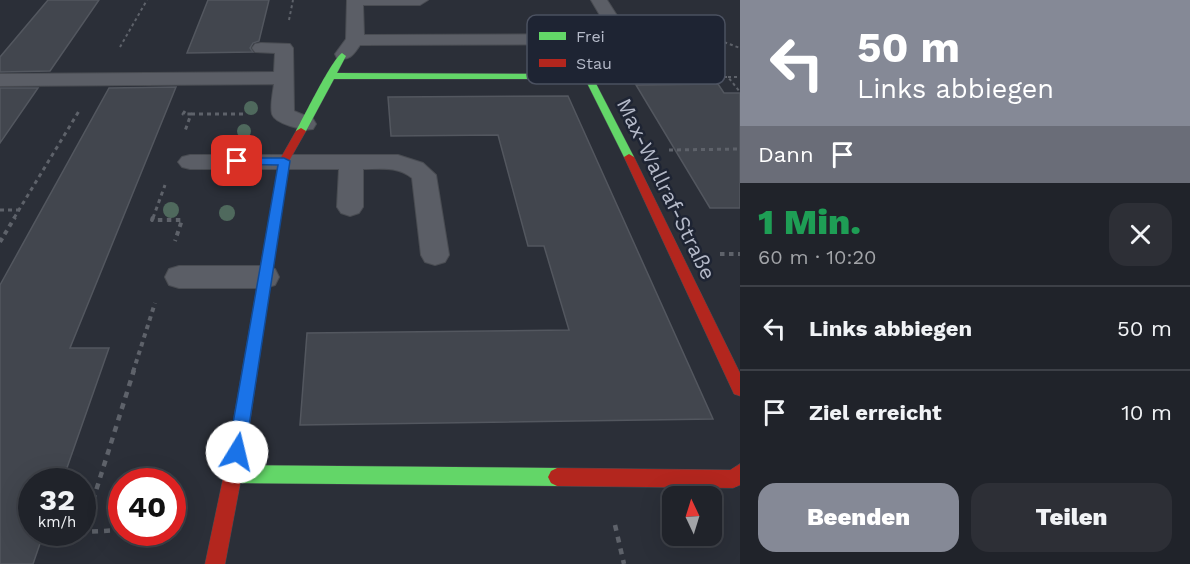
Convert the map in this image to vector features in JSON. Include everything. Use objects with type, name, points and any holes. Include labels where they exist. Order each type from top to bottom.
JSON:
[{"type":"street","points":[[215,564],[233,474],[284,161],[343,56]]},
{"type":"street","points":[[331,76],[527,76]]},
{"type":"street","name":"Max-Wallraf-Straße","points":[[592,84],[740,389]]},
{"type":"street","points":[[233,474],[733,479],[740,473]]},
{"type":"lane","points":[[343,56],[355,40],[355,0],[420,0]]},
{"type":"lane","points":[[599,0],[608,15]]},
{"type":"lane","points":[[355,40],[527,39]]},
{"type":"lane","points":[[261,48],[284,48],[283,114],[305,124]]},
{"type":"lane","points":[[0,80],[284,78]]},
{"type":"lane","points":[[190,162],[398,162],[416,168],[424,176],[435,255]]},
{"type":"lane","points":[[350,207],[351,162]]},
{"type":"lane","points":[[179,277],[265,277]]},
{"type":"path","points":[[725,42],[740,48]]},
{"type":"path","points":[[725,77],[740,77]]},
{"type":"path","points":[[728,77],[740,92]]},
{"type":"path","points":[[0,242],[98,79]]},
{"type":"path","points":[[197,79],[183,114],[283,114]]},
{"type":"path","points":[[184,133],[191,114]]},
{"type":"path","points":[[626,150],[740,149]]},
{"type":"path","points":[[166,181],[152,220],[182,220],[174,243]]},
{"type":"path","points":[[0,210],[20,210]]},
{"type":"path","points":[[108,531],[83,532],[157,299]]},
{"type":"path","points":[[624,564],[614,525],[625,525]]},
{"type":"building","points":[[48,0],[99,0],[50,71],[0,72],[0,57]]},
{"type":"building","points":[[208,0],[269,0],[259,41],[253,43],[250,48],[253,52],[187,53]]},
{"type":"building","points":[[718,84],[724,93],[740,93],[740,208],[710,208],[636,85]]},
{"type":"building","points":[[176,87],[70,348],[109,348],[67,468],[18,468],[18,546],[39,546],[33,564],[0,564],[0,285],[109,88]]},
{"type":"building","points":[[0,88],[38,88],[0,143]]},
{"type":"building","points":[[568,96],[713,419],[300,425],[307,333],[569,330],[544,246],[528,246],[498,135],[391,136],[388,97]]},
{"type":"traffic: fast","points":[[301,131],[342,56]]},
{"type":"traffic: fast","points":[[331,76],[527,76]]},
{"type":"traffic: fast","points":[[592,84],[629,157]]},
{"type":"traffic: fast","points":[[233,474],[557,477]]},
{"type":"traffic: jam","points":[[215,564],[233,474],[284,161],[301,131]]},
{"type":"traffic: jam","points":[[629,157],[740,389]]},
{"type":"traffic: jam","points":[[557,477],[733,479],[740,473]]},
{"type":"route","points":[[237,161],[284,161],[237,452]]}]
